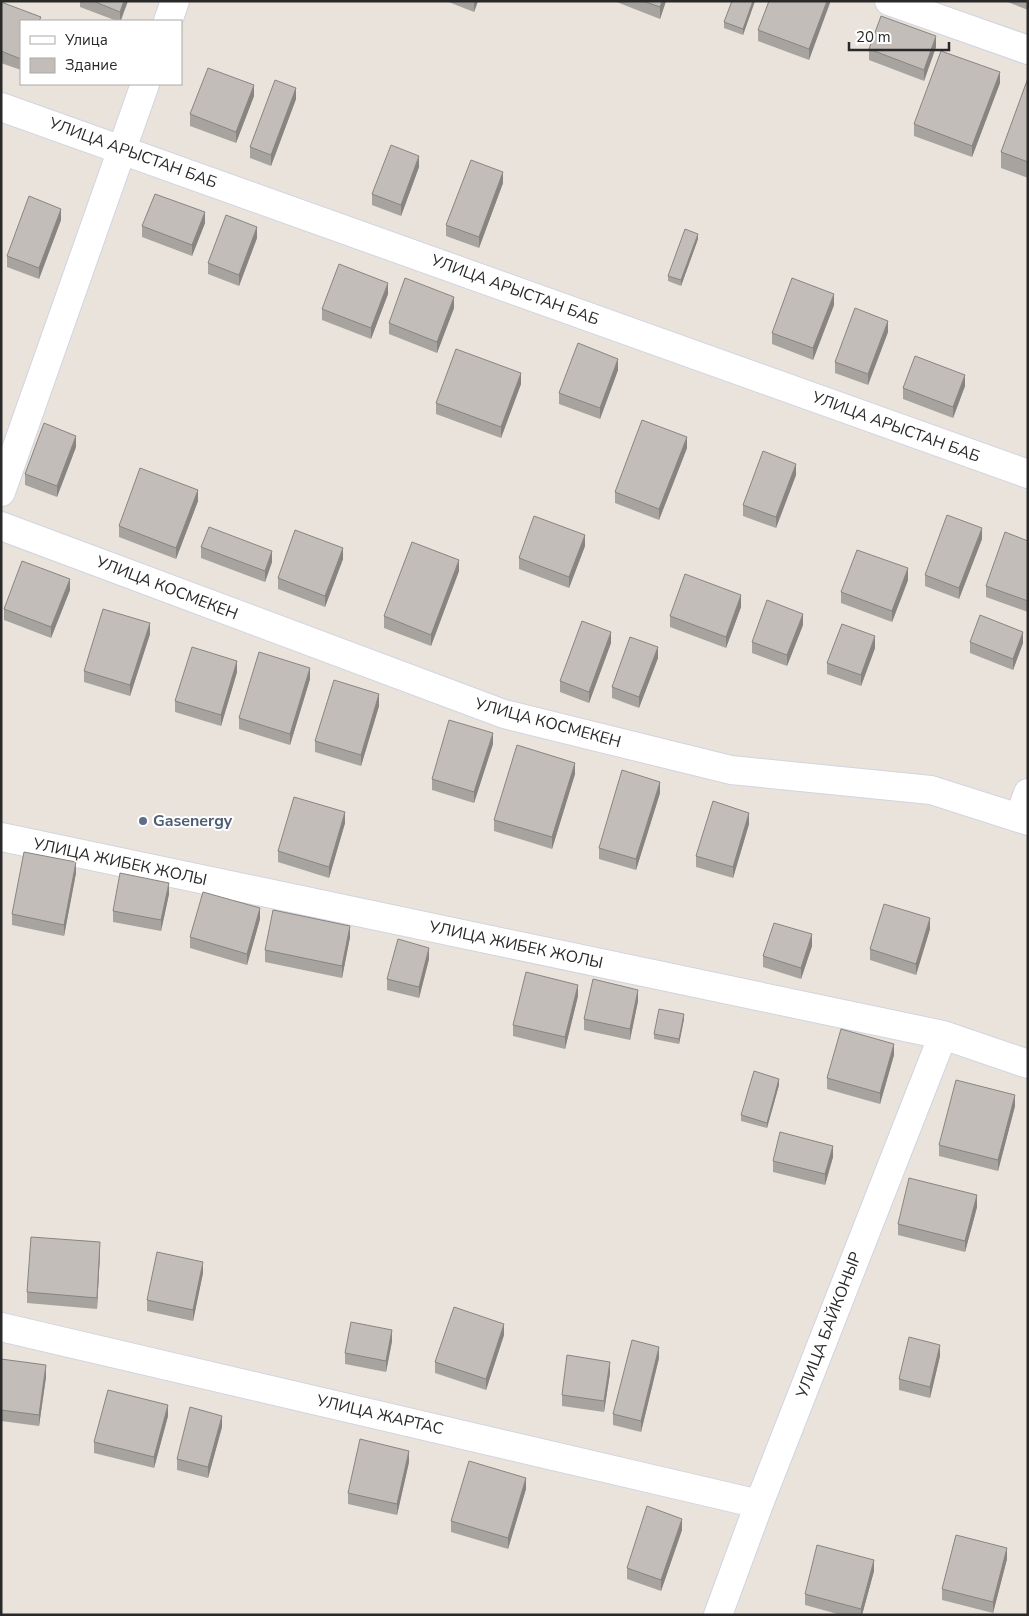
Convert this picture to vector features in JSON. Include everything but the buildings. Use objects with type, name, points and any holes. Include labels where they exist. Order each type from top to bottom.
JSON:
[{"type":"street","points":[[168,20],[175,1]]},
{"type":"street","points":[[889,1],[1028,50]]},
{"type":"street","points":[[1,492],[145,85]]},
{"type":"street","name":"УЛИЦА АРЫСТАН БАБ","points":[[1,107],[1028,474]]},
{"type":"street","name":"УЛИЦА КОСМЕКЕН","points":[[1,526],[504,714],[731,770],[931,790],[1025,811]]},
{"type":"street","name":"УЛИЦА ЖИБЕК ЖОЛЫ","points":[[1,837],[943,1035],[1028,1064]]},
{"type":"street","name":"УЛИЦА БАЙКОНЫР","points":[[723,1613],[759,1504],[943,1035]]},
{"type":"street","name":"УЛИЦА ЖАРТАС","points":[[1,1327],[759,1504]]},
{"type":"place","name":"Gasenergy","points":[[143,821]]}]
